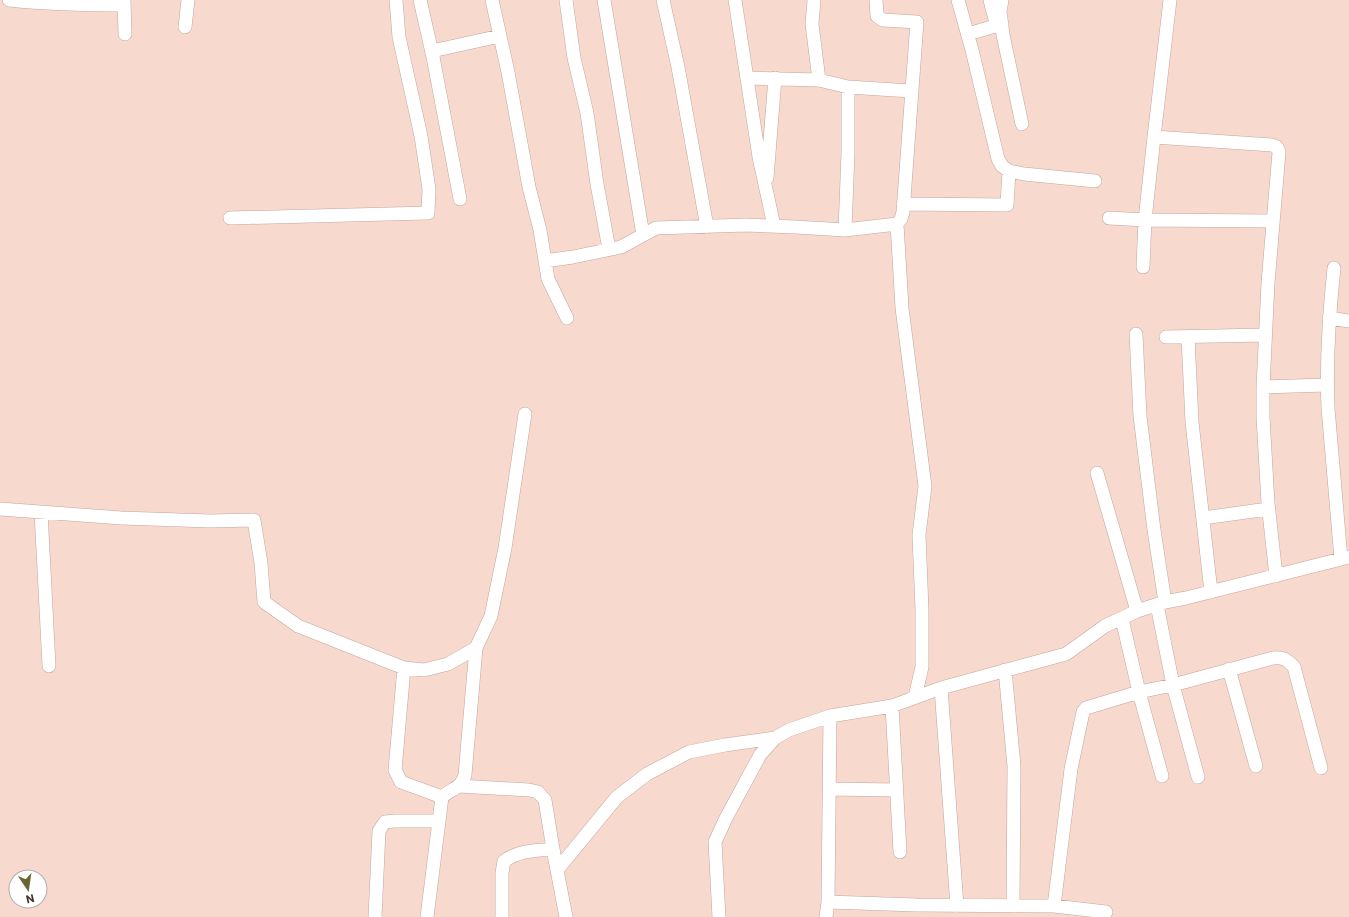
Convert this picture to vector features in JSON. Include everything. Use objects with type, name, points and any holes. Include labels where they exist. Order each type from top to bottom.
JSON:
[{"type":"street","points":[[10,0],[124,2],[125,34]]},
{"type":"street","points":[[185,27],[188,0]]},
{"type":"street","points":[[230,218],[428,213],[429,189],[421,136],[400,37],[396,0]]},
{"type":"street","points":[[420,0],[450,139],[460,199]]},
{"type":"street","points":[[492,0],[540,230],[548,279],[567,318]]},
{"type":"street","points":[[566,0],[574,58],[587,113],[608,249]]},
{"type":"street","points":[[604,0],[643,235]]},
{"type":"street","points":[[663,0],[678,67],[707,227]]},
{"type":"street","points":[[735,0],[758,157],[774,226]]},
{"type":"street","points":[[814,0],[812,24],[819,80]]},
{"type":"street","points":[[876,0],[877,16],[883,20],[917,22],[903,204],[901,219],[897,224],[902,308],[925,486],[919,535],[922,610],[922,667],[916,697]]},
{"type":"street","points":[[958,0],[968,34],[998,159],[1002,166],[1009,171],[1024,174],[1095,181]]},
{"type":"street","points":[[990,0],[999,24],[1022,124]]},
{"type":"street","points":[[999,24],[1002,0]]},
{"type":"street","points":[[1143,267],[1145,220],[1170,0]]},
{"type":"street","points":[[968,34],[999,24]]},
{"type":"street","points":[[432,51],[500,36]]},
{"type":"street","points":[[747,78],[819,80],[848,87],[912,91]]},
{"type":"street","points":[[766,192],[775,78]]},
{"type":"street","points":[[845,230],[848,154],[848,87]]},
{"type":"street","points":[[1154,137],[1272,145],[1277,147],[1279,152],[1265,335],[1263,387],[1268,509],[1276,576]]},
{"type":"street","points":[[903,204],[1007,205],[1009,171]]},
{"type":"street","points":[[1109,218],[1145,220],[1273,221]]},
{"type":"street","points":[[545,261],[574,257],[621,247],[656,228],[746,225],[845,230],[897,224]]},
{"type":"street","points":[[719,917],[714,842],[760,755],[775,738],[789,730],[830,716],[892,706],[941,688],[1066,654],[1105,626],[1137,611],[1161,603],[1345,558],[1328,408],[1327,385],[1329,318],[1334,268]]},
{"type":"street","points":[[1329,318],[1349,321]]},
{"type":"street","points":[[1136,334],[1140,416],[1161,603],[1173,684],[1198,776]]},
{"type":"street","points":[[1166,338],[1265,335]]},
{"type":"street","points":[[1188,338],[1192,422],[1211,592]]},
{"type":"street","points":[[1263,387],[1327,385]]},
{"type":"street","points":[[427,917],[442,797],[459,786],[463,782],[465,775],[476,648],[491,616],[505,548],[524,414]]},
{"type":"street","points":[[1096,473],[1137,611]]},
{"type":"street","points":[[0,509],[121,518],[210,521],[254,520],[261,563],[264,602],[298,626],[404,668],[424,670],[448,664],[476,648]]},
{"type":"street","points":[[1203,518],[1268,509]]},
{"type":"street","points":[[41,512],[49,666]]},
{"type":"street","points":[[1122,618],[1138,692],[1162,776]]},
{"type":"street","points":[[1054,906],[1071,769],[1083,712],[1091,705],[1281,657],[1288,659],[1294,667],[1321,768]]},
{"type":"street","points":[[404,668],[395,770],[401,782],[442,797]]},
{"type":"street","points":[[1229,669],[1256,766]]},
{"type":"street","points":[[1005,670],[1014,766],[1013,906]]},
{"type":"street","points":[[941,688],[957,906]]},
{"type":"street","points":[[892,706],[900,852]]},
{"type":"street","points":[[826,917],[828,902],[830,716]]},
{"type":"street","points":[[557,870],[617,797],[647,774],[689,752],[775,738]]},
{"type":"street","points":[[459,786],[530,790],[538,792],[545,800],[566,917]]},
{"type":"street","points":[[829,789],[896,790]]},
{"type":"street","points":[[375,917],[379,831],[385,822],[395,820],[438,822]]},
{"type":"street","points":[[502,917],[502,873],[504,861],[513,854],[553,849]]},
{"type":"street","points":[[828,902],[957,906],[1054,906],[1106,912]]}]
